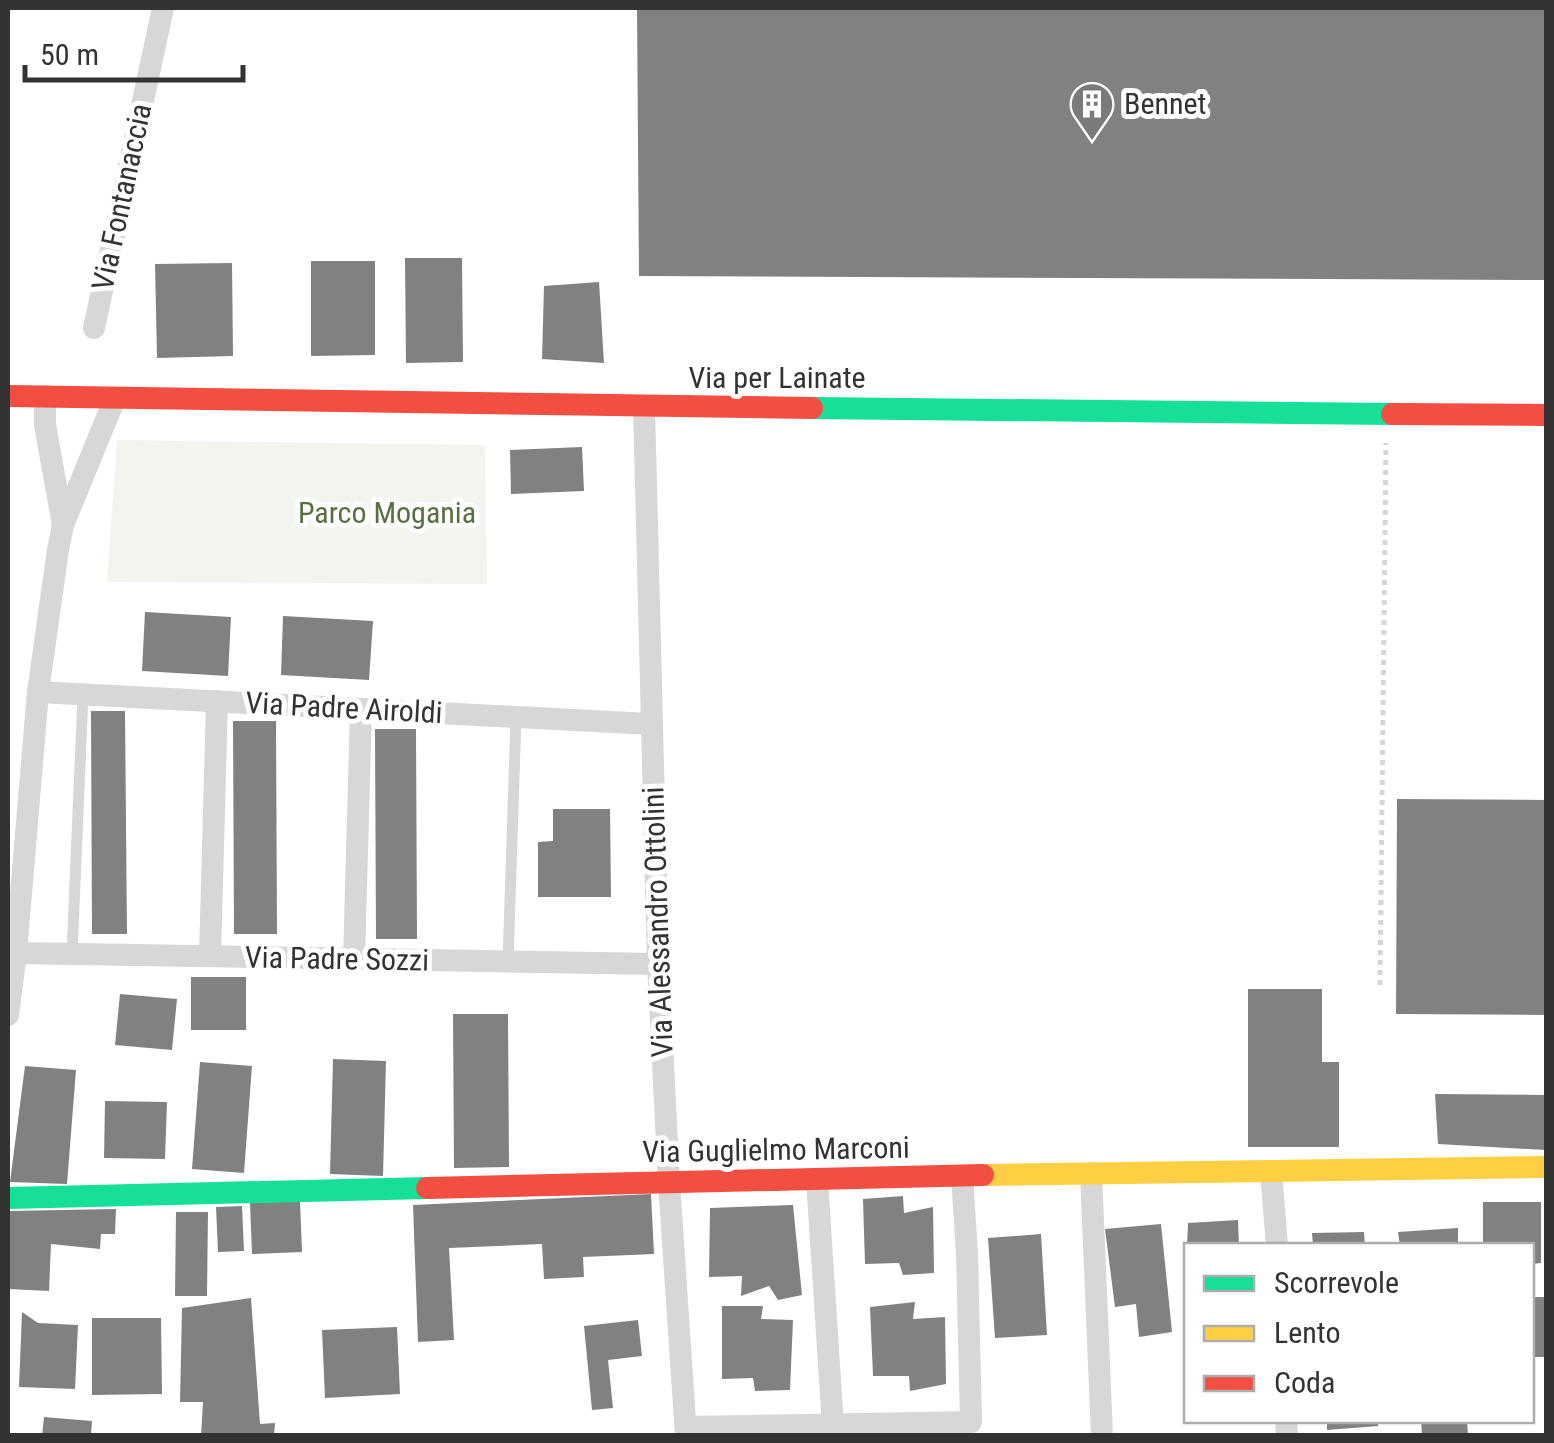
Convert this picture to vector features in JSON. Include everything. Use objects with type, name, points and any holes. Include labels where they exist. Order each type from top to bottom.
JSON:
[{"type":"street","name":"Via Fontanaccia","points":[[94,328],[163,8]]},
{"type":"street","name":"Via per Lainate","points":[[8,396],[1546,416]]},
{"type":"street","points":[[45,396],[45,426],[63,524]]},
{"type":"street","points":[[8,1016],[38,692],[63,524],[115,398]]},
{"type":"street","name":"Via Alessandro Ottolini","points":[[644,407],[658,964],[686,1431]]},
{"type":"street","name":"Via Padre Airoldi","points":[[38,692],[650,724]]},
{"type":"street","points":[[210,956],[216,701]]},
{"type":"street","points":[[354,959],[361,708]]},
{"type":"street","name":"Via Padre Sozzi","points":[[16,953],[658,964]]},
{"type":"street","name":"Via Guglielmo Marconi","points":[[8,1198],[1091,1172],[1546,1167]]},
{"type":"street","points":[[1091,1172],[1102,1436]]},
{"type":"street","points":[[1270,1172],[1276,1243]]},
{"type":"street","points":[[686,1431],[972,1422],[962,1176]]},
{"type":"street","points":[[816,1180],[834,1426]]},
{"type":"lane","points":[[72,954],[83,694]]},
{"type":"lane","points":[[508,962],[516,717]]},
{"type":"path","points":[[1380,985],[1386,413]]},
{"type":"green space","name":"Parco Mogania","points":[[117,440],[485,445],[487,584],[107,582]]},
{"type":"building","name":"Bennet","points":[[637,8],[1546,8],[1546,280],[639,276]]},
{"type":"building","points":[[405,258],[462,258],[463,362],[406,363]]},
{"type":"building","points":[[311,261],[375,261],[375,355],[311,356]]},
{"type":"building","points":[[232,263],[233,356],[157,358],[155,264]]},
{"type":"building","points":[[599,282],[604,363],[542,359],[544,286]]},
{"type":"building","points":[[582,447],[584,491],[511,494],[510,450]]},
{"type":"building","points":[[145,612],[231,617],[228,676],[142,671]]},
{"type":"building","points":[[283,616],[373,621],[369,680],[281,675]]},
{"type":"building","points":[[91,711],[125,711],[127,934],[92,934]]},
{"type":"building","points":[[233,721],[276,721],[277,934],[234,934]]},
{"type":"building","points":[[375,729],[416,729],[417,939],[376,939]]},
{"type":"building","points":[[1397,799],[1546,800],[1546,1015],[1396,1014]]},
{"type":"building","points":[[553,809],[610,809],[611,897],[538,897],[538,842],[553,841]]},
{"type":"building","points":[[191,977],[246,977],[246,1030],[191,1030]]},
{"type":"building","points":[[1248,989],[1322,989],[1322,1062],[1339,1062],[1339,1147],[1248,1147]]},
{"type":"building","points":[[120,994],[177,999],[172,1050],[115,1045]]},
{"type":"building","points":[[453,1014],[508,1014],[509,1167],[454,1168]]},
{"type":"building","points":[[333,1059],[386,1061],[383,1176],[330,1174]]},
{"type":"building","points":[[200,1062],[252,1066],[244,1173],[192,1169]]},
{"type":"building","points":[[25,1066],[76,1070],[67,1184],[10,1182]]},
{"type":"building","points":[[1435,1094],[1546,1095],[1546,1150],[1438,1144]]},
{"type":"building","points":[[105,1101],[167,1102],[165,1159],[104,1158]]},
{"type":"building","points":[[651,1194],[654,1254],[583,1257],[584,1277],[544,1279],[542,1244],[449,1248],[454,1340],[418,1342],[413,1205]]},
{"type":"building","points":[[903,1196],[904,1213],[933,1207],[934,1273],[903,1275],[899,1263],[865,1264],[863,1199]]},
{"type":"building","points":[[300,1201],[302,1252],[252,1254],[250,1203]]},
{"type":"building","points":[[1483,1202],[1541,1202],[1541,1263],[1534,1264],[1534,1243],[1483,1243]]},
{"type":"building","points":[[793,1205],[802,1295],[778,1300],[769,1286],[741,1296],[742,1276],[709,1277],[710,1208]]},
{"type":"building","points":[[242,1206],[244,1251],[218,1252],[216,1207]]},
{"type":"building","points":[[116,1209],[115,1234],[101,1234],[100,1249],[51,1244],[49,1291],[8,1289],[8,1211]]},
{"type":"building","points":[[176,1212],[208,1212],[207,1296],[175,1296]]},
{"type":"building","points":[[1238,1220],[1239,1243],[1187,1243],[1188,1223]]},
{"type":"building","points":[[1161,1224],[1172,1332],[1139,1337],[1136,1304],[1115,1307],[1105,1229]]},
{"type":"building","points":[[1458,1228],[1458,1243],[1400,1243],[1398,1232]]},
{"type":"building","points":[[1364,1232],[1365,1243],[1313,1243],[1312,1233]]},
{"type":"building","points":[[1041,1234],[1047,1335],[995,1338],[988,1238]]},
{"type":"building","points":[[1534,1297],[1544,1297],[1544,1357],[1534,1357]]},
{"type":"building","points":[[251,1298],[260,1424],[275,1423],[274,1436],[201,1436],[203,1402],[180,1402],[182,1308]]},
{"type":"building","points":[[915,1302],[913,1319],[945,1317],[946,1384],[910,1391],[909,1376],[873,1376],[870,1307]]},
{"type":"building","points":[[722,1306],[763,1306],[761,1319],[793,1320],[790,1390],[755,1391],[753,1378],[722,1379]]},
{"type":"building","points":[[22,1312],[38,1323],[78,1325],[75,1389],[19,1387]]},
{"type":"building","points":[[92,1318],[161,1318],[162,1394],[92,1395]]},
{"type":"building","points":[[638,1320],[642,1356],[608,1360],[613,1408],[592,1410],[584,1326]]},
{"type":"building","points":[[397,1327],[400,1394],[325,1398],[322,1330]]},
{"type":"building","points":[[44,1417],[92,1421],[91,1436],[42,1436]]},
{"type":"building","points":[[1327,1423],[1378,1423],[1378,1426],[1327,1430]]},
{"type":"building","points":[[1421,1423],[1467,1423],[1468,1436],[1422,1436]]},
{"type":"traffic: fast","points":[[812,408],[1392,414]]},
{"type":"traffic: fast","points":[[8,1198],[427,1188]]},
{"type":"traffic: slow","points":[[983,1175],[1546,1167]]},
{"type":"traffic: jam","points":[[8,396],[812,408]]},
{"type":"traffic: jam","points":[[1392,414],[1546,415]]},
{"type":"traffic: jam","points":[[427,1188],[983,1175]]},
{"type":"place","name":"Bennet","points":[[1092,142]]}]
